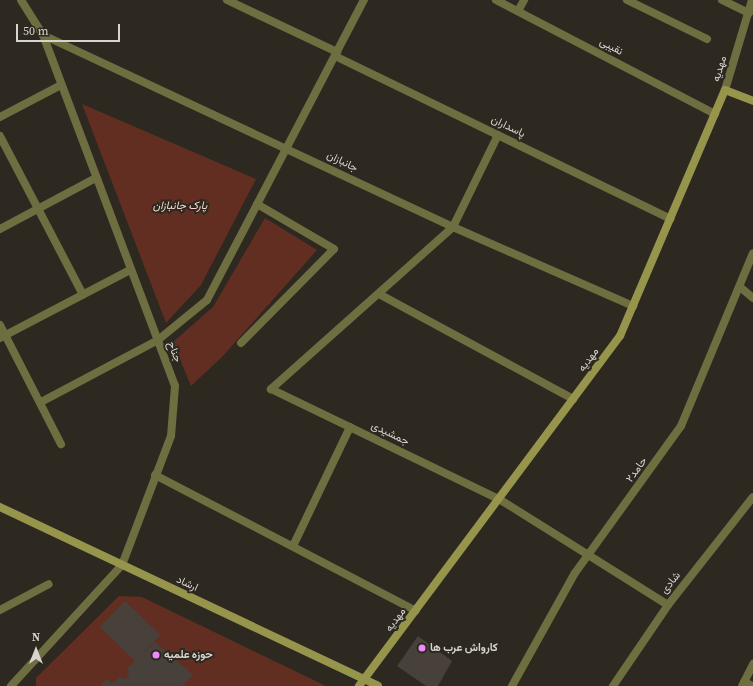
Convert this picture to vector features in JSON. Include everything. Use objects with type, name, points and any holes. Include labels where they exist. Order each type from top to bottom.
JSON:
[{"type":"street","name":"جناح","points":[[11,686],[122,565],[171,436],[175,386],[130,270],[43,35],[20,0]]},
{"type":"street","name":"پاسداران","points":[[227,0],[670,219]]},
{"type":"street","points":[[41,402],[158,340],[207,300],[364,0]]},
{"type":"street","name":"نقیبی","points":[[496,0],[715,114]]},
{"type":"street","points":[[518,11],[524,0]]},
{"type":"street","points":[[627,0],[707,38]]},
{"type":"street","points":[[722,0],[748,13]]},
{"type":"street","name":"مهدیه","points":[[359,686],[620,336],[725,90],[752,0]]},
{"type":"street","name":"جانبازان","points":[[43,35],[453,227],[633,306]]},
{"type":"street","points":[[0,117],[61,85]]},
{"type":"street","points":[[725,90],[753,101]]},
{"type":"street","points":[[498,135],[453,227],[379,294],[573,399]]},
{"type":"street","points":[[0,136],[83,295]]},
{"type":"street","points":[[0,229],[96,178]]},
{"type":"street","points":[[240,343],[334,249],[257,204]]},
{"type":"street","name":"حامد۲","points":[[512,686],[575,572],[681,426],[753,253]]},
{"type":"street","points":[[3,336],[130,270]]},
{"type":"street","points":[[740,287],[753,298]]},
{"type":"street","name":"جمشیدی","points":[[379,294],[270,389],[499,499],[668,604]]},
{"type":"street","points":[[0,324],[3,336],[41,402],[62,444]]},
{"type":"street","points":[[293,546],[350,427]]},
{"type":"street","points":[[155,475],[416,611]]},
{"type":"street","name":"شادی","points":[[613,686],[668,604],[753,497]]},
{"type":"street","name":"ارشاد","points":[[0,507],[378,686]]},
{"type":"street","points":[[0,610],[49,584]]},
{"type":"street","points":[[753,664],[743,684],[753,686]]},
{"type":"green space","name":"پارک جانبازان","points":[[82,104],[256,179],[201,285],[166,323]]},
{"type":"green space","points":[[265,218],[317,250],[222,357],[191,386],[173,342],[213,307]]},
{"type":"green space","points":[[119,596],[142,597],[326,686],[36,686],[36,678]]},
{"type":"building","points":[[125,601],[160,635],[135,661],[100,627]]},
{"type":"building","name":"کارواش عرب ها","points":[[418,636],[452,661],[438,686],[426,686],[397,666]]},
{"type":"building","name":"حوزه علمیه","points":[[155,642],[193,675],[182,686],[100,686],[106,679],[113,683],[120,677],[126,679],[129,675],[127,668]]},
{"type":"place","name":"کارواش عرب ها","points":[[422,648]]},
{"type":"place","name":"حوزه علمیه","points":[[156,655]]}]
